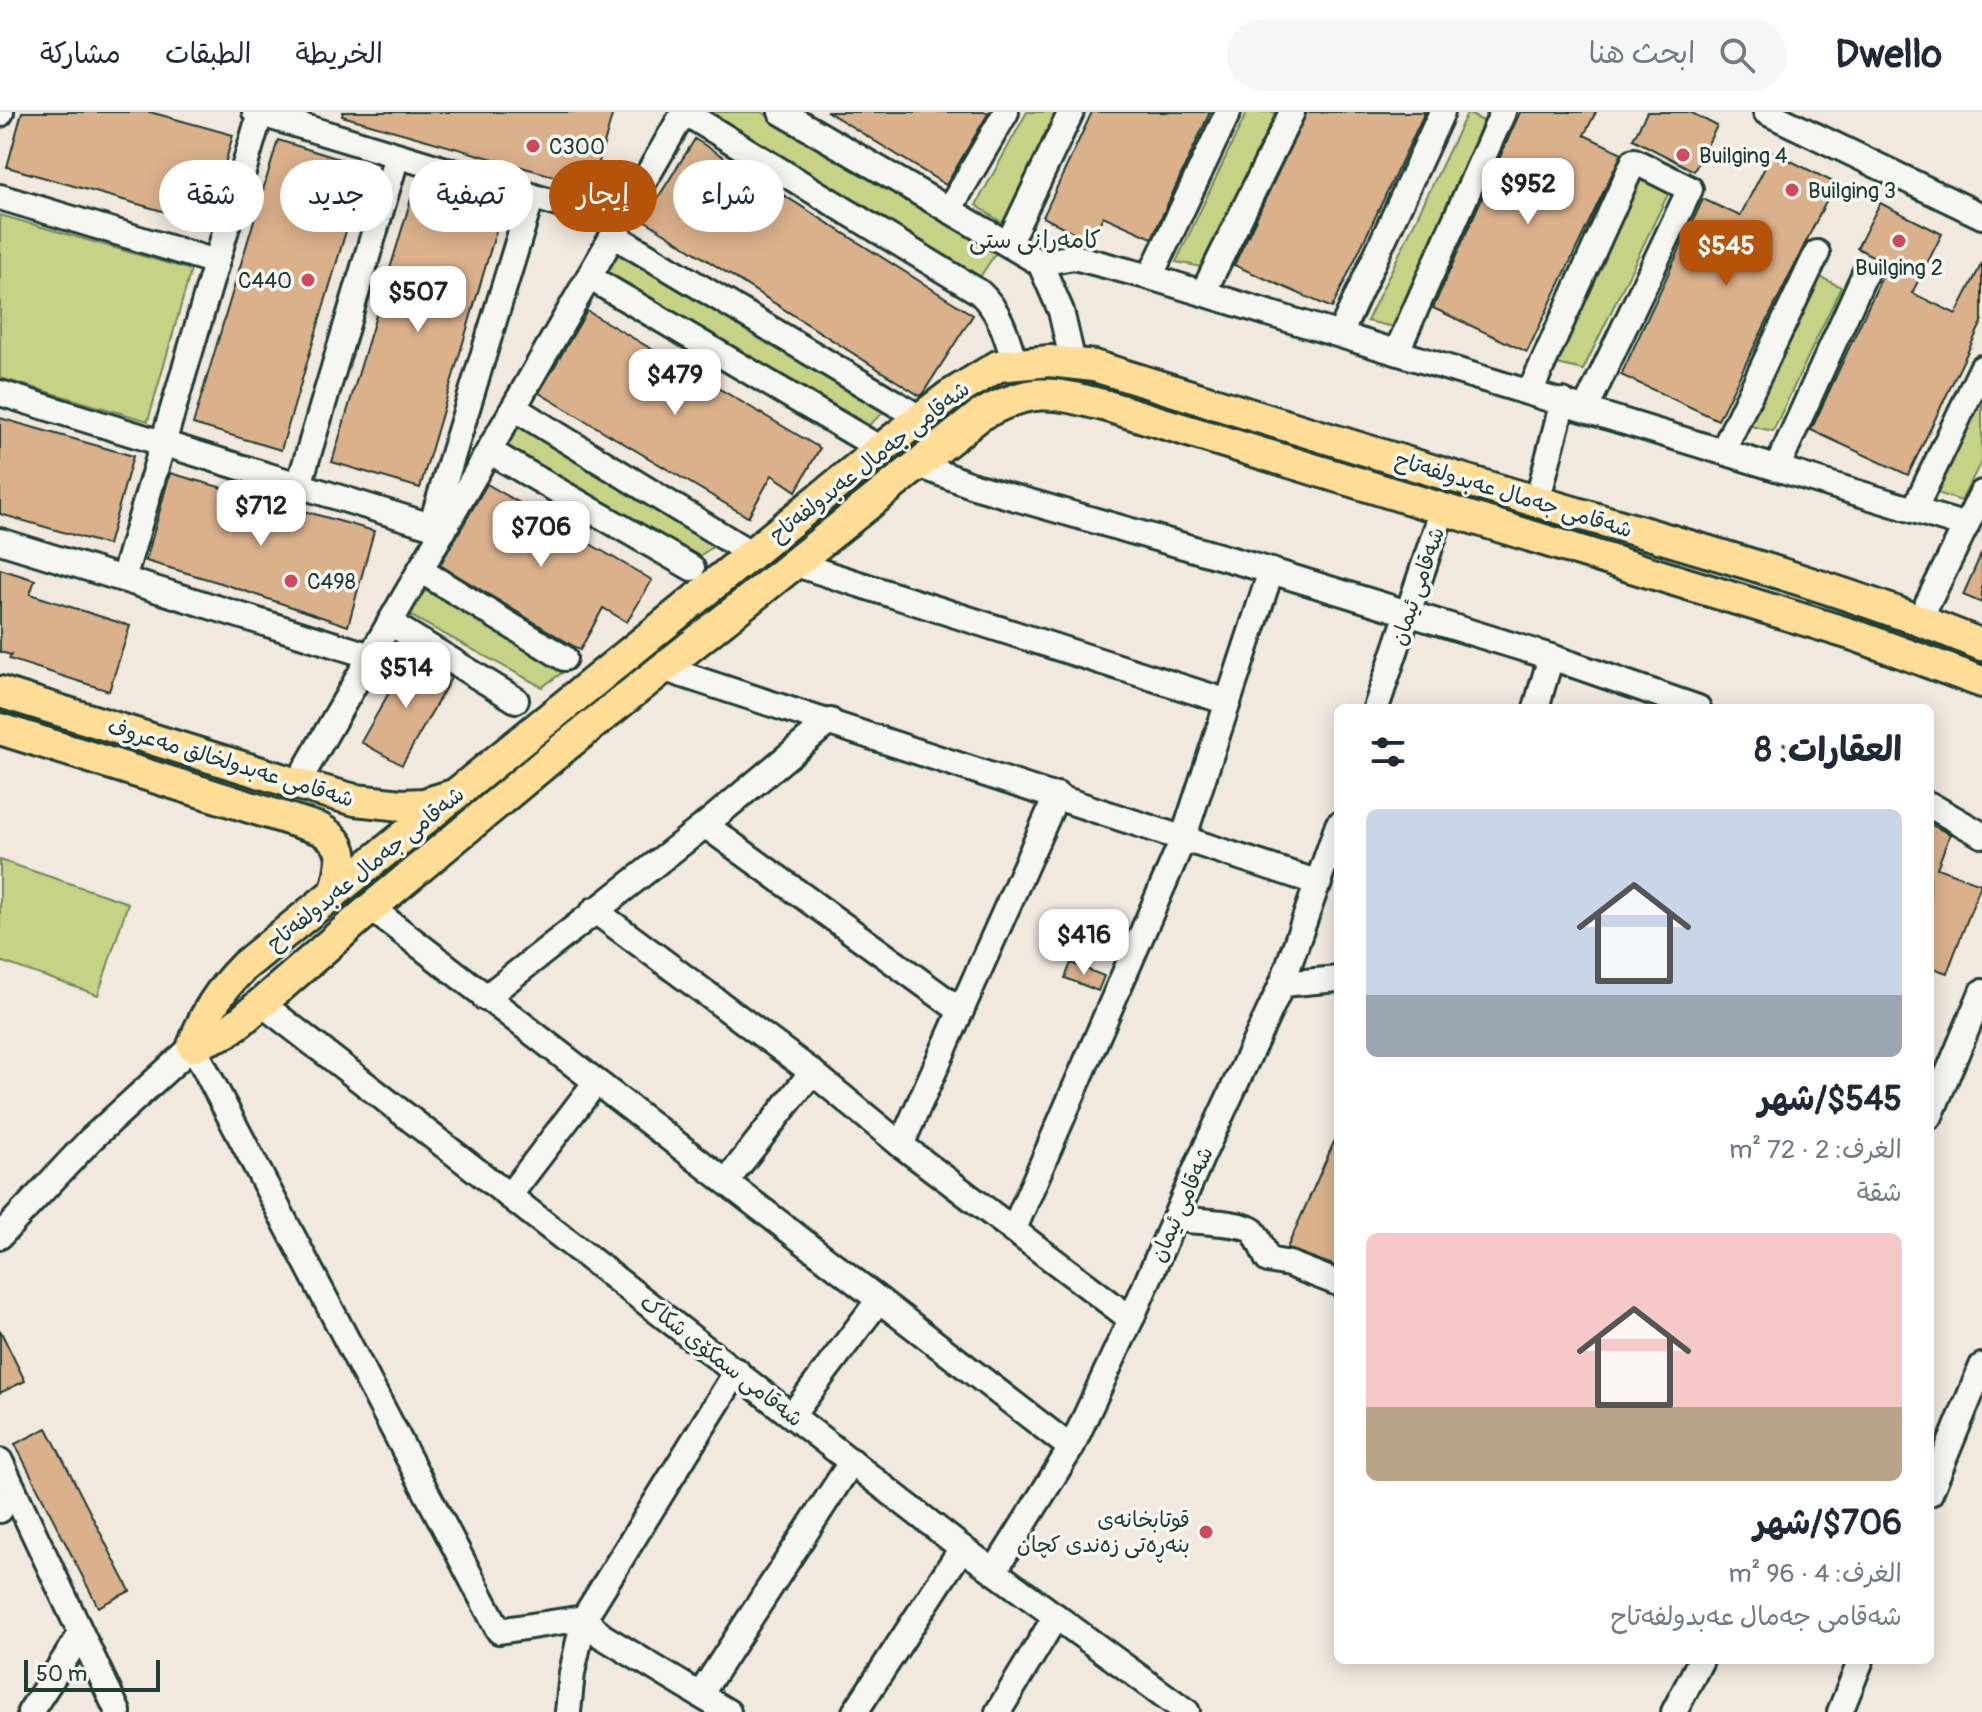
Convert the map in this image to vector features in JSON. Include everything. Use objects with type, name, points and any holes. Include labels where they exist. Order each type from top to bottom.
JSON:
[{"type":"main road","name":"شەقامی جەمال عەبدولفەتاح","points":[[193,1046],[208,1010],[230,980],[750,553],[920,418],[989,369],[1050,361],[1094,366],[1780,573],[1982,645]]},
{"type":"main road","name":"شەقامی جەمال عەبدولفەتاح","points":[[193,1046],[226,1032],[567,745],[979,416],[1001,403],[1026,395],[1051,393],[1107,406],[1857,636],[1982,682]]},
{"type":"main road","name":"شەقامی عەبدولخالق مەعروف","points":[[0,692],[355,800],[402,805],[442,800],[463,789]]},
{"type":"main road","points":[[546,721],[567,745]]},
{"type":"main road","name":"شەقامی عەبدولخالق مەعروف","points":[[0,729],[320,829],[334,837],[340,849],[343,862],[336,891]]},
{"type":"street","points":[[657,160],[684,112],[979,292],[993,305],[1005,329],[1015,364]]},
{"type":"street","points":[[781,112],[1040,263],[1061,311],[1073,363]]},
{"type":"street","points":[[949,210],[1006,112]]},
{"type":"street","points":[[1008,244],[1071,112]]},
{"type":"street","points":[[1150,277],[1228,112]]},
{"type":"street","points":[[1203,293],[1292,112]]},
{"type":"street","points":[[1340,334],[1442,112]]},
{"type":"street","points":[[1397,351],[1503,112]]},
{"type":"street","points":[[1766,112],[1982,216]]},
{"type":"street","points":[[123,579],[257,113],[410,160]]},
{"type":"street","points":[[299,485],[397,156]]},
{"type":"street","points":[[1530,392],[1634,161],[1690,189],[1574,405],[1537,502]]},
{"type":"street","points":[[0,197],[216,262]]},
{"type":"street","points":[[297,784],[420,570],[437,528],[522,232]]},
{"type":"street","points":[[437,528],[489,451],[615,232]]},
{"type":"street","points":[[622,232],[920,418]]},
{"type":"street","points":[[1723,451],[1817,253]]},
{"type":"street","points":[[1040,263],[1074,257],[1150,277],[1966,526]]},
{"type":"street","points":[[1777,468],[1865,273]]},
{"type":"street","points":[[589,277],[881,449]]},
{"type":"street","points":[[1914,510],[1982,368]]},
{"type":"street","points":[[0,393],[437,528]]},
{"type":"street","points":[[514,408],[750,553]]},
{"type":"street","points":[[489,451],[692,568]]},
{"type":"street","points":[[919,465],[974,486],[1271,571],[1551,657],[1686,704]]},
{"type":"street","points":[[1919,621],[1982,493]]},
{"type":"street","name":"شەقامی ئیمان","points":[[1377,704],[1443,509]]},
{"type":"street","points":[[0,541],[371,656]]},
{"type":"street","points":[[796,564],[1228,702]]},
{"type":"street","points":[[420,570],[564,658]]},
{"type":"street","points":[[1013,1231],[1183,839],[1271,571]]},
{"type":"street","points":[[390,623],[516,700]]},
{"type":"street","points":[[1537,704],[1551,657]]},
{"type":"street","points":[[665,669],[1319,883]]},
{"type":"street","points":[[485,998],[705,825],[830,721]]},
{"type":"street","points":[[901,1145],[1057,795]]},
{"type":"street","points":[[1934,807],[1982,835]]},
{"type":"street","points":[[705,825],[961,1011]]},
{"type":"street","name":"شەقامی ئیمان","points":[[995,1570],[1071,1448],[1131,1319],[1282,984],[1334,837]]},
{"type":"street","points":[[371,908],[1071,1448]]},
{"type":"street","points":[[594,910],[812,1072],[901,1145],[1131,1319]]},
{"type":"street","points":[[1282,984],[1334,979]]},
{"type":"street","points":[[1934,1107],[1981,996]]},
{"type":"street","name":"شەقامی سمکۆی شکاک","points":[[261,1003],[962,1548],[1174,1708]]},
{"type":"street","points":[[193,1046],[499,1631],[584,1618]]},
{"type":"street","name":"شەقامی جەمال عەبدولفەتاح","points":[[0,1236],[91,1139],[193,1046]]},
{"type":"street","points":[[726,1182],[812,1072]]},
{"type":"street","points":[[509,1196],[596,1082]]},
{"type":"street","points":[[1175,1219],[1244,1225],[1254,1231],[1268,1260],[1289,1264],[1334,1281]]},
{"type":"street","points":[[793,1414],[879,1300]]},
{"type":"street","points":[[1934,1471],[1939,1444],[1982,1366]]},
{"type":"street","points":[[568,1712],[572,1673],[584,1618],[737,1371]]},
{"type":"street","points":[[0,1461],[118,1712]]},
{"type":"street","points":[[700,1695],[852,1461]]},
{"type":"street","points":[[0,1510],[13,1489]]},
{"type":"street","points":[[855,1712],[962,1548]]},
{"type":"street","points":[[998,1712],[1056,1616]]},
{"type":"street","points":[[584,1618],[602,1636],[728,1712]]},
{"type":"street","points":[[30,1712],[81,1634]]},
{"type":"street","points":[[1674,1712],[1699,1664]]},
{"type":"street","points":[[1840,1712],[1859,1664]]},
{"type":"green space","points":[[702,112],[762,112],[997,251],[980,277],[784,165],[784,160],[776,160],[699,116]]},
{"type":"green space","points":[[1027,112],[1061,112],[1004,224],[976,205]]},
{"type":"green space","points":[[1247,112],[1280,112],[1207,268],[1176,262]]},
{"type":"green space","points":[[1467,113],[1494,126],[1399,328],[1367,321]]},
{"type":"green space","points":[[1640,176],[1670,190],[1583,370],[1549,362]]},
{"type":"green space","points":[[0,215],[191,270],[148,421],[0,378]]},
{"type":"green space","points":[[613,243],[891,406],[869,425],[599,268]]},
{"type":"green space","points":[[1814,274],[1841,287],[1773,431],[1742,424]]},
{"type":"green space","points":[[1982,396],[1982,460],[1961,501],[1937,493]]},
{"type":"green space","points":[[512,414],[727,537],[698,557],[498,440]]},
{"type":"green space","points":[[415,585],[566,670],[542,687],[400,610]]},
{"type":"green space","points":[[0,860],[128,903],[98,995],[0,961]]},
{"type":"building","points":[[22,112],[150,112],[233,135],[226,160],[159,160],[159,210],[7,167]]},
{"type":"building","points":[[343,112],[613,112],[600,160],[549,160],[549,175],[533,170],[533,160],[497,160],[342,116]]},
{"type":"building","points":[[828,112],[989,112],[946,185]]},
{"type":"building","points":[[1092,112],[1210,112],[1152,238],[1103,216],[1091,241],[1043,217]]},
{"type":"building","points":[[1307,112],[1425,112],[1332,308],[1234,265]]},
{"type":"building","points":[[1520,112],[1596,112],[1584,135],[1622,153],[1527,352],[1433,308]]},
{"type":"building","name":"Builging 4","points":[[1647,112],[1690,112],[1717,126],[1694,171],[1633,139]]},
{"type":"building","points":[[695,139],[728,160],[682,160]]},
{"type":"building","points":[[278,140],[342,160],[280,160],[280,232],[346,232],[281,450],[193,424],[250,232],[264,232],[264,187]]},
{"type":"building","points":[[1773,152],[1835,183],[1718,420],[1621,375],[1703,199],[1740,216]]},
{"type":"building","points":[[673,174],[673,232],[784,232],[784,195],[973,315],[920,396],[657,228],[657,199]]},
{"type":"building","points":[[1880,203],[1942,234],[1912,293],[1956,314],[1982,263],[1982,322],[1908,475],[1811,430],[1888,264],[1857,248]]},
{"type":"building","points":[[409,206],[409,232],[496,232],[420,488],[332,462]]},
{"type":"building","points":[[587,311],[820,448],[796,491],[772,475],[748,517],[539,393]]},
{"type":"building","points":[[0,418],[133,456],[108,545],[0,514]]},
{"type":"building","points":[[170,473],[374,531],[348,626],[146,561]]},
{"type":"building","points":[[487,484],[652,580],[627,622],[603,608],[580,650],[440,565]]},
{"type":"building","points":[[1982,552],[1982,603],[1963,595]]},
{"type":"building","points":[[0,569],[35,580],[30,594],[130,626],[109,691],[9,659],[11,655],[0,652]]},
{"type":"building","points":[[411,654],[451,678],[402,765],[361,742]]},
{"type":"building","points":[[1934,826],[1950,834],[1937,868],[1981,884],[1947,973],[1934,968]]},
{"type":"building","points":[[1071,963],[1104,976],[1098,991],[1065,978]]},
{"type":"building","points":[[1334,1142],[1334,1266],[1287,1248]]},
{"type":"building","points":[[0,1330],[25,1381],[0,1393]]},
{"type":"building","points":[[47,1428],[130,1591],[98,1607],[15,1444]]},
{"type":"place","name":"C300","points":[[533,146]]},
{"type":"place","name":"Builging 4","points":[[1683,155]]},
{"type":"place","name":"Builging 3","points":[[1792,190]]},
{"type":"place","name":"Builging 2","points":[[1899,241]]},
{"type":"place","name":"C440","points":[[308,280]]},
{"type":"place","name":"C498","points":[[291,581]]},
{"type":"place","name":"قوتابخانەی بنەڕەتی زەندی کچان","points":[[1206,1532]]},
{"type":"district","name":"كامه‌رانی ستی","points":[[1035,240]]}]
